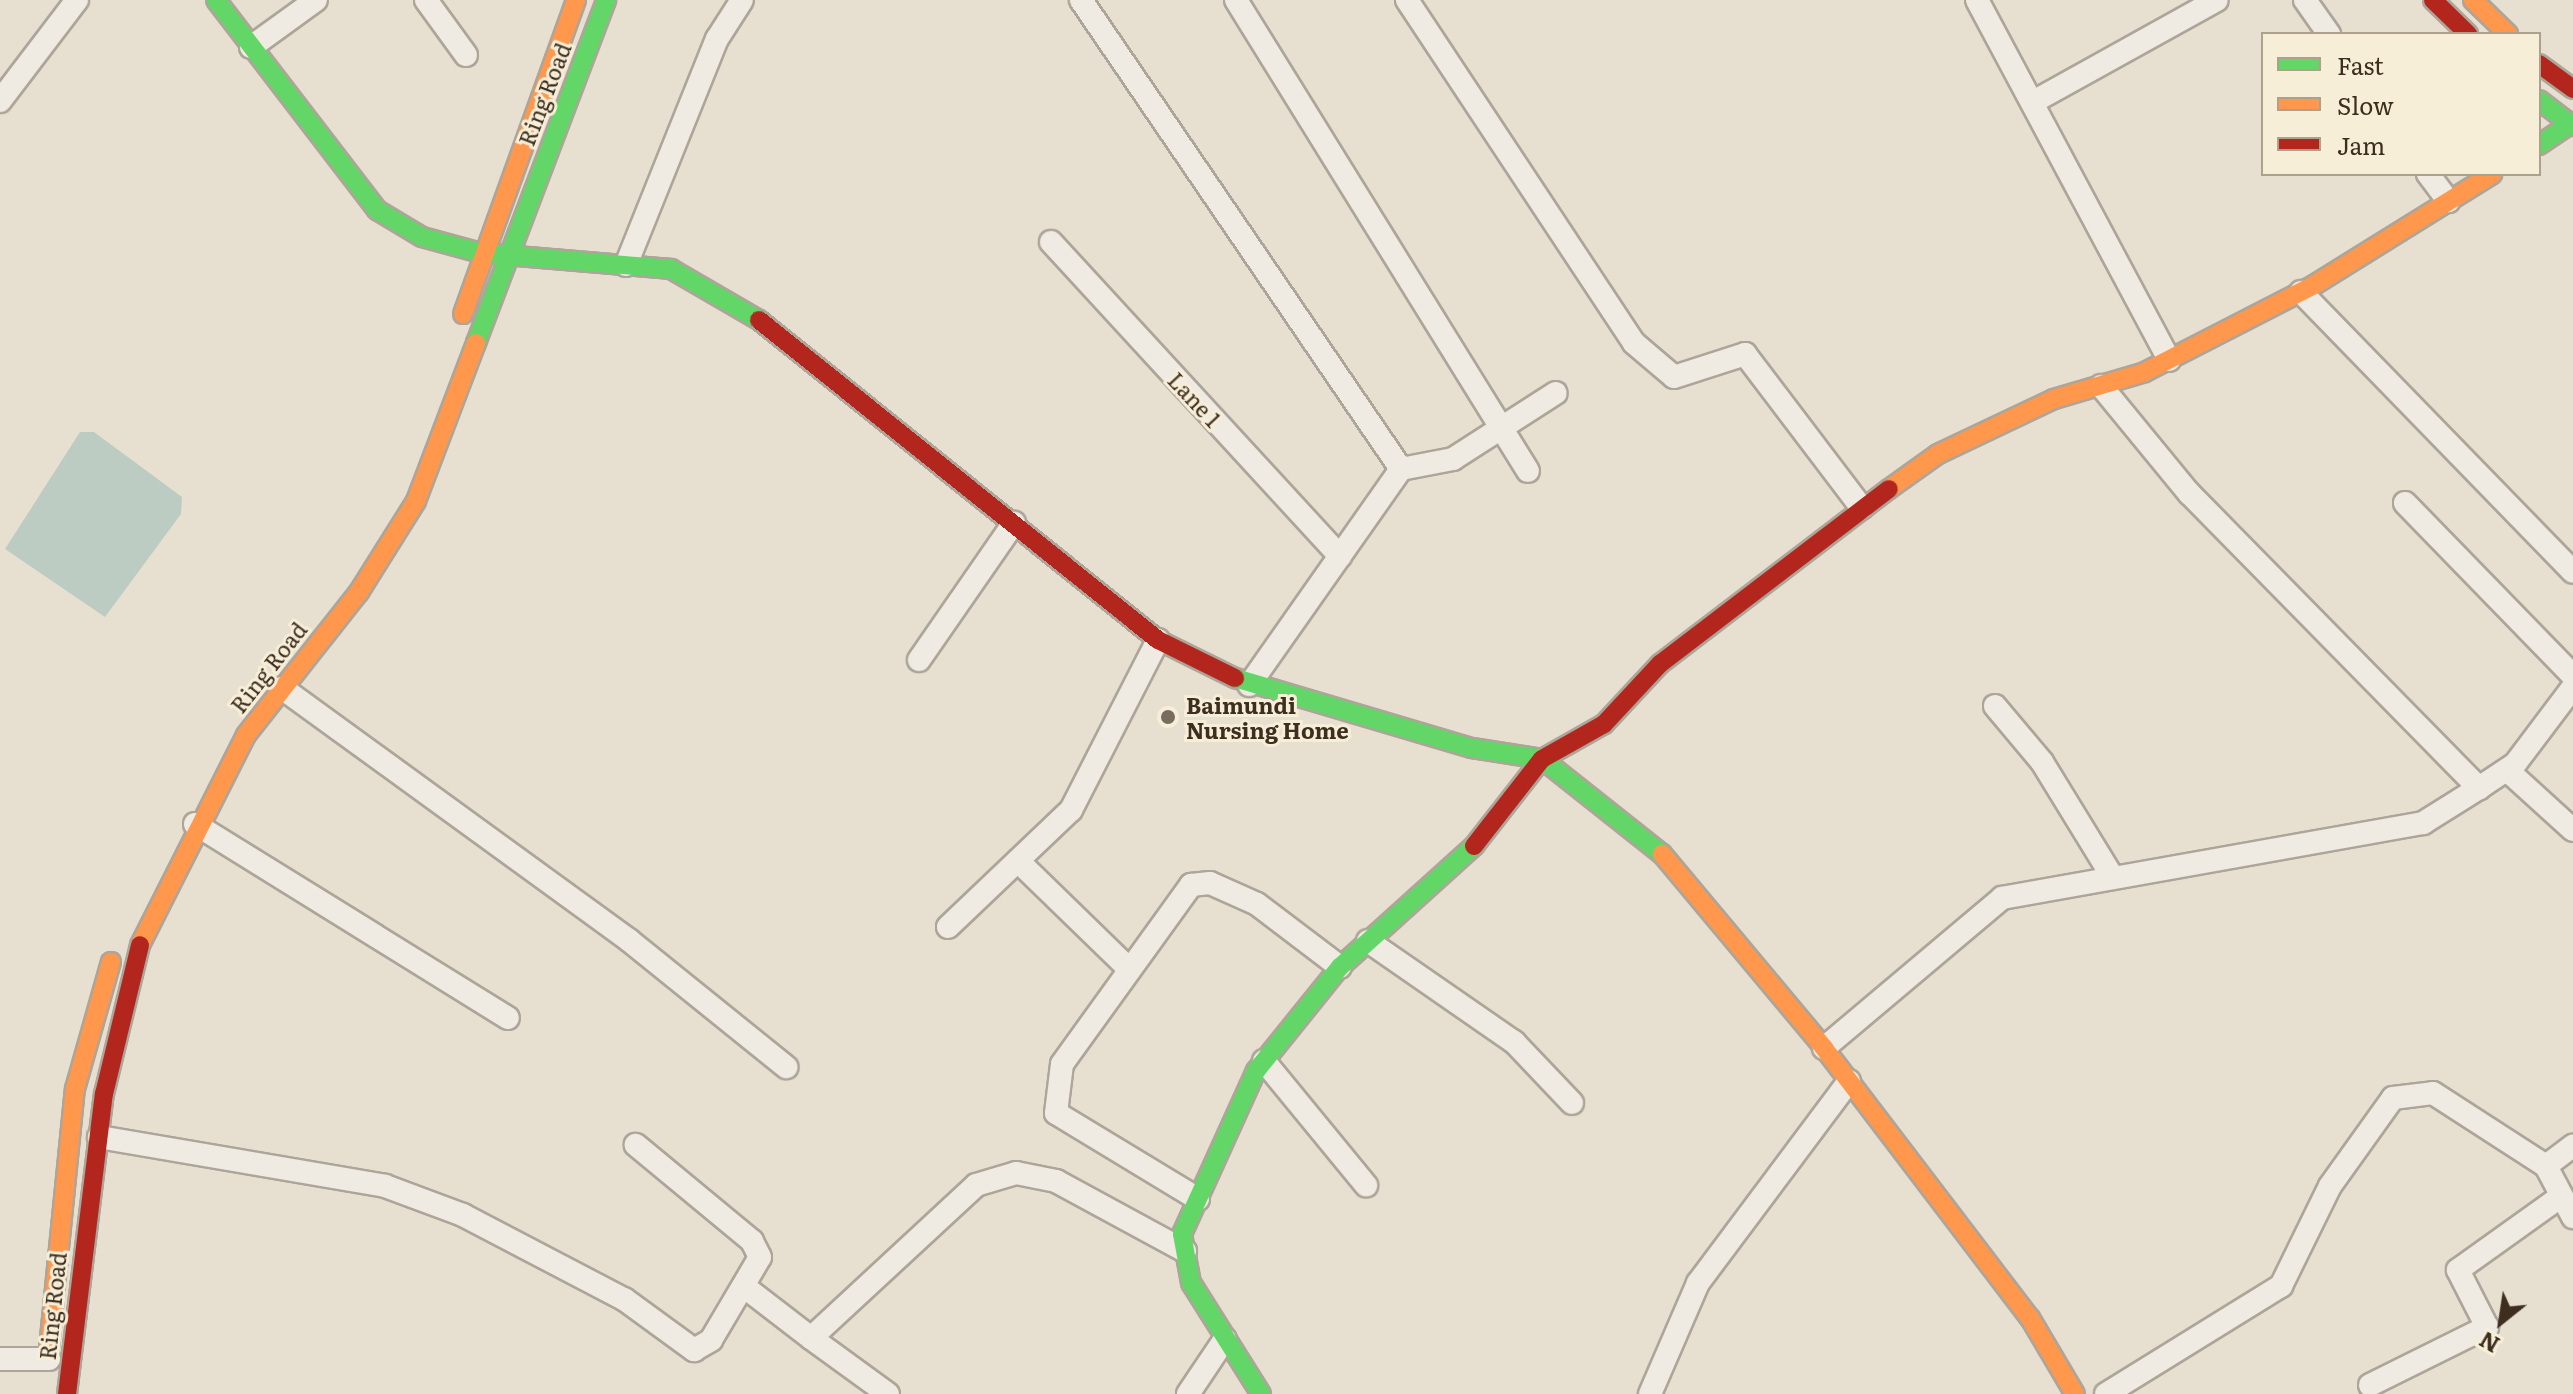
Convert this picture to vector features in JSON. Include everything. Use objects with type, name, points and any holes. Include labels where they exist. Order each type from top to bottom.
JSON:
[{"type":"main road","points":[[216,0],[377,210],[422,237],[481,253],[671,269],[779,331],[1158,640],[1249,685],[1472,748],[1542,759],[1649,838],[1824,1048],[2030,1318],[2075,1394]]},
{"type":"main road","points":[[350,566],[394,500],[429,426],[481,253],[576,0]]},
{"type":"main road","name":"Ring Road","points":[[67,1394],[99,1137],[136,953],[184,818],[359,592],[416,501],[606,0]]},
{"type":"main road","points":[[2433,0],[2466,32]]},
{"type":"main road","points":[[2473,0],[2506,32]]},
{"type":"main road","points":[[2541,65],[2573,89]]},
{"type":"main road","points":[[2541,102],[2572,125],[2541,144]]},
{"type":"main road","points":[[1261,1394],[1191,1283],[1182,1234],[1264,1061],[1340,967],[1473,848],[1542,759],[1604,724],[1660,664],[1862,508],[1938,454],[2169,360],[2301,292],[2489,176]]},
{"type":"main road","name":"Ring Road","points":[[203,771],[332,592]]},
{"type":"main road","name":"Ring Road","points":[[47,1394],[75,1089],[114,953],[138,900]]},
{"type":"street","points":[[0,101],[77,0]]},
{"type":"street","points":[[251,47],[316,0]]},
{"type":"street","points":[[426,0],[466,55]]},
{"type":"street","points":[[443,24],[450,0]]},
{"type":"street","points":[[626,265],[717,39],[742,0]]},
{"type":"street","points":[[1081,0],[1401,469]]},
{"type":"street","points":[[1236,0],[1528,471]]},
{"type":"street","points":[[1407,0],[1634,343],[1674,377],[1745,354],[1761,365],[1862,508]]},
{"type":"street","points":[[1977,0],[2169,360]]},
{"type":"street","points":[[2033,102],[2217,0]]},
{"type":"street","points":[[2305,0],[2328,32]]},
{"type":"street","points":[[2429,176],[2448,201]]},
{"type":"street","name":"Lane 1","points":[[1051,242],[1340,556]]},
{"type":"street","points":[[2301,292],[2573,572]]},
{"type":"street","points":[[2101,386],[2189,493],[2479,788]]},
{"type":"street","points":[[1249,685],[1401,469],[1453,459],[1556,393]]},
{"type":"street","points":[[1824,1048],[2002,898],[2110,873],[2423,823],[2507,770],[2571,690],[2405,503]]},
{"type":"street","points":[[919,660],[1014,523]]},
{"type":"street","points":[[948,927],[1071,810],[1158,640]]},
{"type":"street","points":[[282,688],[630,941],[786,1067]]},
{"type":"street","points":[[1995,706],[2042,762],[2110,873]]},
{"type":"street","points":[[2507,770],[2573,830]]},
{"type":"street","points":[[184,818],[508,1018]]},
{"type":"street","points":[[1018,861],[1128,968]]},
{"type":"street","points":[[1198,1199],[1056,1113],[1062,1064],[1174,901],[1191,885],[1210,883],[1257,904],[1340,967]]},
{"type":"street","points":[[1368,941],[1514,1042],[1572,1103]]},
{"type":"street","points":[[1264,1061],[1366,1185]]},
{"type":"street","points":[[1650,1394],[1698,1283],[1800,1137],[1849,1081]]},
{"type":"street","points":[[2106,1394],[2281,1286],[2330,1186],[2393,1098],[2433,1093],[2546,1166],[2573,1217]]},
{"type":"street","points":[[99,1137],[385,1186],[463,1215],[611,1292],[694,1350],[711,1340],[746,1288],[760,1257],[752,1241],[636,1145]]},
{"type":"street","points":[[2546,1166],[2573,1146]]},
{"type":"street","points":[[811,1338],[976,1185],[1016,1173],[1056,1181],[1185,1251]]},
{"type":"street","points":[[2370,1385],[2487,1327],[2458,1270],[2560,1197]]},
{"type":"street","points":[[746,1288],[888,1394]]},
{"type":"street","points":[[1188,1394],[1225,1339]]},
{"type":"street","points":[[0,1359],[49,1359]]},
{"type":"shaded area","points":[[80,432],[94,432],[182,497],[181,514],[105,617],[5,549]]},
{"type":"traffic: fast","points":[[216,0],[377,210],[422,237],[481,253],[671,269],[759,320]]},
{"type":"traffic: fast","points":[[476,343],[606,0]]},
{"type":"traffic: fast","points":[[2541,102],[2573,126]]},
{"type":"traffic: fast","points":[[2541,144],[2573,122]]},
{"type":"traffic: fast","points":[[1235,678],[1472,748],[1542,759],[1662,854]]},
{"type":"traffic: fast","points":[[1261,1394],[1191,1283],[1182,1234],[1256,1071],[1340,967],[1474,846]]},
{"type":"traffic: slow","points":[[463,314],[576,0]]},
{"type":"traffic: slow","points":[[2473,0],[2506,32]]},
{"type":"traffic: slow","points":[[1889,489],[1938,454],[2054,399],[2145,372],[2314,285],[2489,176]]},
{"type":"traffic: slow","points":[[140,945],[246,735],[359,592],[416,501],[476,343]]},
{"type":"traffic: slow","points":[[1662,854],[1824,1048],[2030,1318],[2075,1394]]},
{"type":"traffic: slow","points":[[49,1348],[75,1089],[111,962]]},
{"type":"traffic: jam","points":[[2433,0],[2466,32]]},
{"type":"traffic: jam","points":[[2541,65],[2573,89]]},
{"type":"traffic: jam","points":[[759,320],[1158,640],[1235,678]]},
{"type":"traffic: jam","points":[[1474,846],[1542,759],[1604,724],[1660,664],[1889,489]]},
{"type":"traffic: jam","points":[[67,1394],[104,1094],[140,945]]},
{"type":"place","name":"Baimundi Nursing Home","points":[[1168,717]]}]
